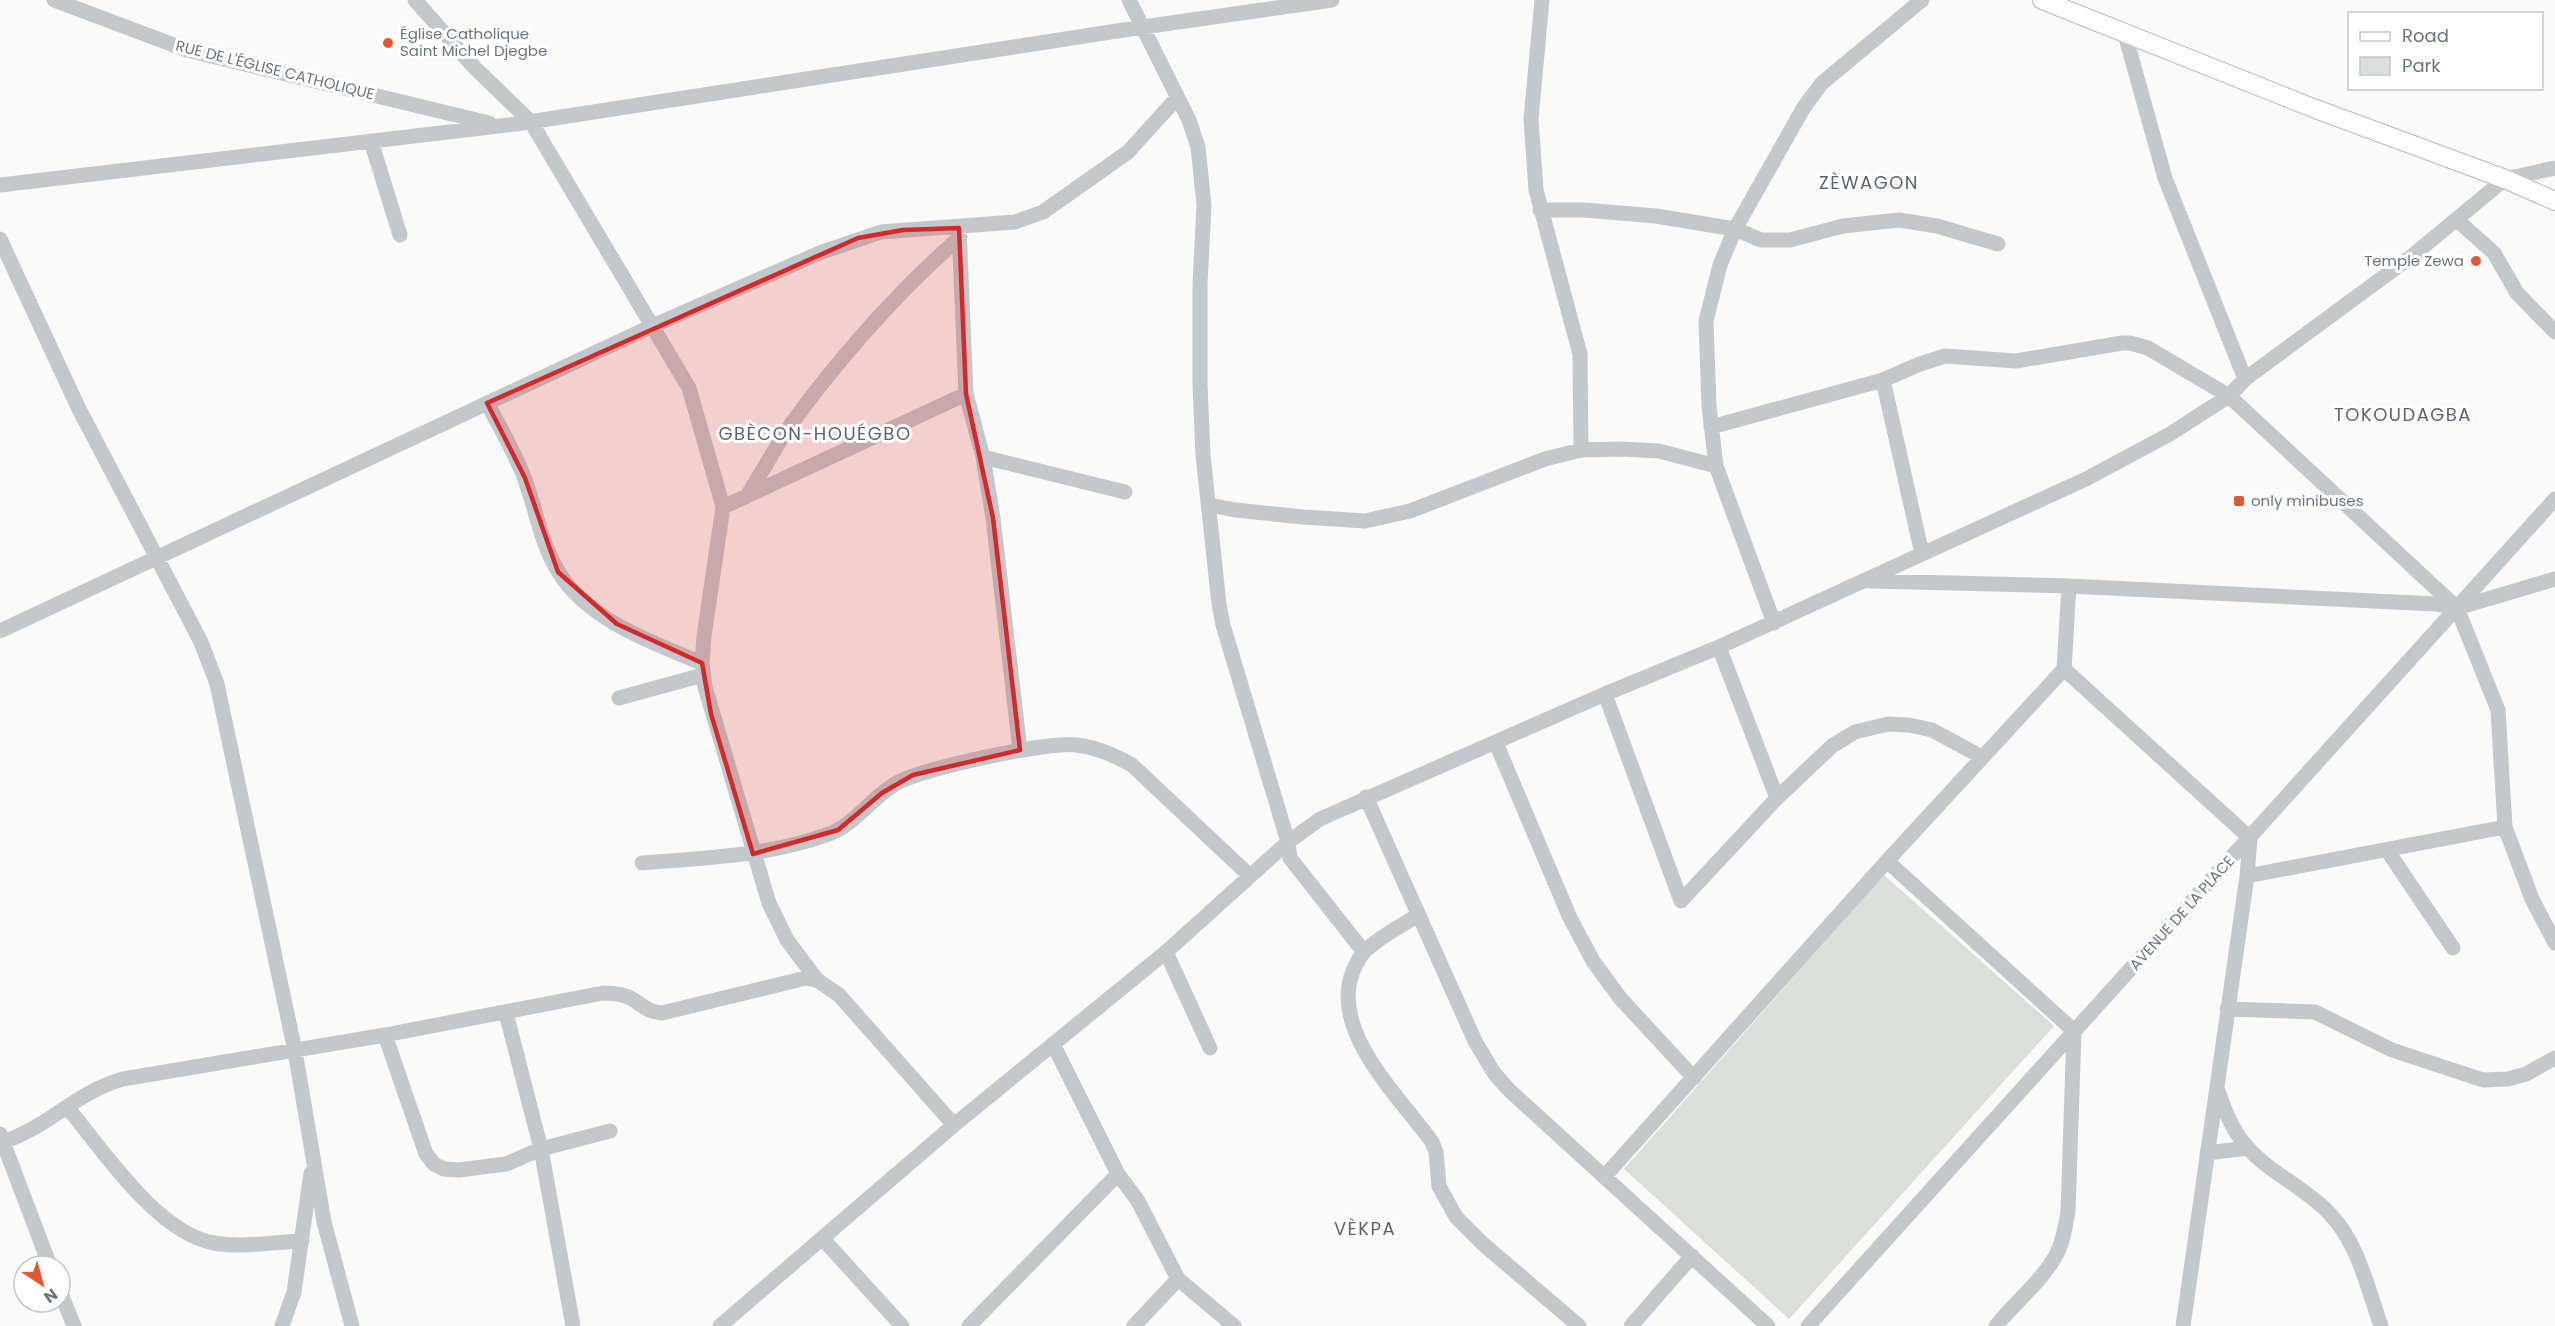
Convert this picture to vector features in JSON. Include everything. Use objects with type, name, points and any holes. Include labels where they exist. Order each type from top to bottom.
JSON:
[{"type":"main road","points":[[2042,0],[2313,108],[2505,179],[2555,201]]},
{"type":"street","name":"RUE DE L'ÉGLISE CATHOLIQUE","points":[[54,0],[187,50],[501,126]]},
{"type":"street","points":[[415,0],[474,67],[531,122],[689,388],[723,507],[703,669],[711,714],[753,854],[777,923],[799,958],[817,980],[839,995],[954,1125]]},
{"type":"street","points":[[1129,0],[1189,120],[1198,147],[1204,204],[1200,284],[1203,455],[1223,625],[1293,862],[1364,952]]},
{"type":"street","points":[[0,185],[531,122],[1332,0]]},
{"type":"street","points":[[1542,0],[1531,119],[1536,190],[1580,354],[1581,450]]},
{"type":"street","points":[[1774,623],[1716,466],[1711,427],[1706,321],[1720,265],[1735,230],[1804,107],[1822,83],[1922,0]]},
{"type":"street","points":[[2124,31],[2165,178],[2245,379]]},
{"type":"street","points":[[0,631],[651,327],[858,238],[903,230],[960,233],[1015,222],[1043,212],[1128,152],[1177,98]]},
{"type":"street","points":[[371,141],[400,235]]},
{"type":"street","points":[[730,1323],[822,1238],[954,1125],[1166,952],[1288,842],[1320,819],[1366,797],[1774,623],[2086,479],[2170,434],[2229,396],[2245,379],[2412,256],[2505,179],[2555,168]]},
{"type":"street","points":[[1540,210],[1584,210],[1656,216],[1735,230],[1761,240],[1790,240],[1843,226],[1899,220],[1937,226],[1998,244]]},
{"type":"street","points":[[2457,220],[2494,253],[2517,293],[2555,332]]},
{"type":"street","points":[[960,233],[966,393],[983,457],[1003,596],[1020,750]]},
{"type":"street","points":[[746,497],[777,445],[815,393],[894,302],[960,233]]},
{"type":"street","points":[[0,239],[78,407],[201,642],[217,684],[295,1051],[324,1222],[351,1326]]},
{"type":"street","points":[[1711,427],[1883,381],[1920,364],[1945,356],[2016,361],[2130,343],[2148,348],[2229,396],[2457,608],[2498,710],[2505,827],[2529,891],[2555,943]]},
{"type":"street","points":[[1883,381],[1922,554]]},
{"type":"street","points":[[723,507],[966,393]]},
{"type":"street","points":[[487,404],[525,478],[539,528],[558,572],[575,592],[617,624],[703,669]]},
{"type":"street","points":[[1210,505],[1235,510],[1365,521],[1410,511],[1545,459],[1581,450],[1659,451],[1716,466]]},
{"type":"street","points":[[983,457],[1125,492]]},
{"type":"street","name":"AVENUE DE LA PLACE","points":[[1808,1326],[2555,499]]},
{"type":"street","points":[[1867,581],[2069,586],[2436,604],[2457,608],[2555,579]]},
{"type":"street","points":[[1604,1177],[1887,861],[2064,669],[2069,586]]},
{"type":"street","points":[[1719,647],[1777,798]]},
{"type":"street","points":[[620,698],[703,669]]},
{"type":"street","points":[[2064,669],[2250,838],[2247,876],[2183,1326]]},
{"type":"street","points":[[1605,694],[1681,901],[1777,798],[1843,738],[1868,728],[1888,724],[1909,725],[1932,730],[1982,758]]},
{"type":"street","points":[[1496,742],[1570,918],[1593,961],[1620,998],[1694,1078]]},
{"type":"street","points":[[642,862],[753,854],[818,838],[838,830],[856,818],[882,793],[913,775],[1020,750],[1075,744],[1119,758],[1142,774],[1250,876]]},
{"type":"street","points":[[1366,797],[1475,1041],[1494,1072],[1509,1090],[1768,1326]]},
{"type":"street","points":[[2247,876],[2505,827]]},
{"type":"street","points":[[2387,850],[2453,948]]},
{"type":"street","points":[[1887,861],[2074,1031],[2068,1212],[2063,1236],[2056,1256],[2043,1274],[1996,1326]]},
{"type":"street","points":[[1418,915],[1364,952],[1351,977],[1347,995],[1353,1030],[1365,1051],[1432,1142],[1436,1152],[1439,1186],[1449,1208],[1483,1244],[1579,1326]]},
{"type":"street","points":[[1166,952],[1210,1048]]},
{"type":"street","points":[[45,1254],[1,1140],[39,1127],[90,1090],[123,1079],[385,1035],[603,993],[619,994],[632,999],[650,1012],[662,1013],[700,1006],[791,980],[817,980]]},
{"type":"street","points":[[2227,1009],[2315,1012],[2392,1050],[2483,1080],[2508,1079],[2526,1074],[2555,1058]]},
{"type":"street","points":[[506,1013],[541,1149],[573,1326]]},
{"type":"street","points":[[385,1035],[426,1154],[434,1164],[444,1169],[459,1170],[506,1164],[541,1149],[610,1131]]},
{"type":"street","points":[[1053,1044],[1118,1174],[1138,1201],[1178,1279],[1234,1326]]},
{"type":"street","points":[[2217,1087],[2225,1114],[2248,1148],[2330,1214],[2342,1229],[2354,1251],[2381,1326]]},
{"type":"street","points":[[67,1107],[154,1209],[173,1226],[194,1238],[215,1243],[241,1244],[302,1240]]},
{"type":"street","points":[[2207,1153],[2248,1148]]},
{"type":"street","points":[[282,1326],[294,1292],[313,1159]]},
{"type":"street","points":[[969,1326],[1118,1174]]},
{"type":"street","points":[[822,1238],[902,1326]]},
{"type":"street","points":[[1631,1326],[1692,1256]]},
{"type":"street","points":[[1134,1326],[1178,1279]]},
{"type":"highlighted area","points":[[959,228],[966,394],[993,518],[1020,750],[913,775],[882,793],[838,830],[753,854],[711,714],[702,663],[617,624],[558,572],[525,478],[487,403],[858,238],[903,230]]},
{"type":"green space","points":[[1884,875],[2054,1026],[1789,1319],[1624,1169]]},
{"type":"place","name":"Église Catholique Saint Michel Djegbe","points":[[388,43]]},
{"type":"place","name":"Temple Zewa","points":[[2476,261]]},
{"type":"place","name":"only minibuses","points":[[2239,501]]},
{"type":"district","name":"ZÈWAGON","points":[[1869,183]]},
{"type":"district","name":"TOKOUDAGBA","points":[[2403,415]]},
{"type":"district","name":"GBÈCON-HOUÉGBO","points":[[815,434]]},
{"type":"district","name":"VÈKPA","points":[[1365,1229]]}]
